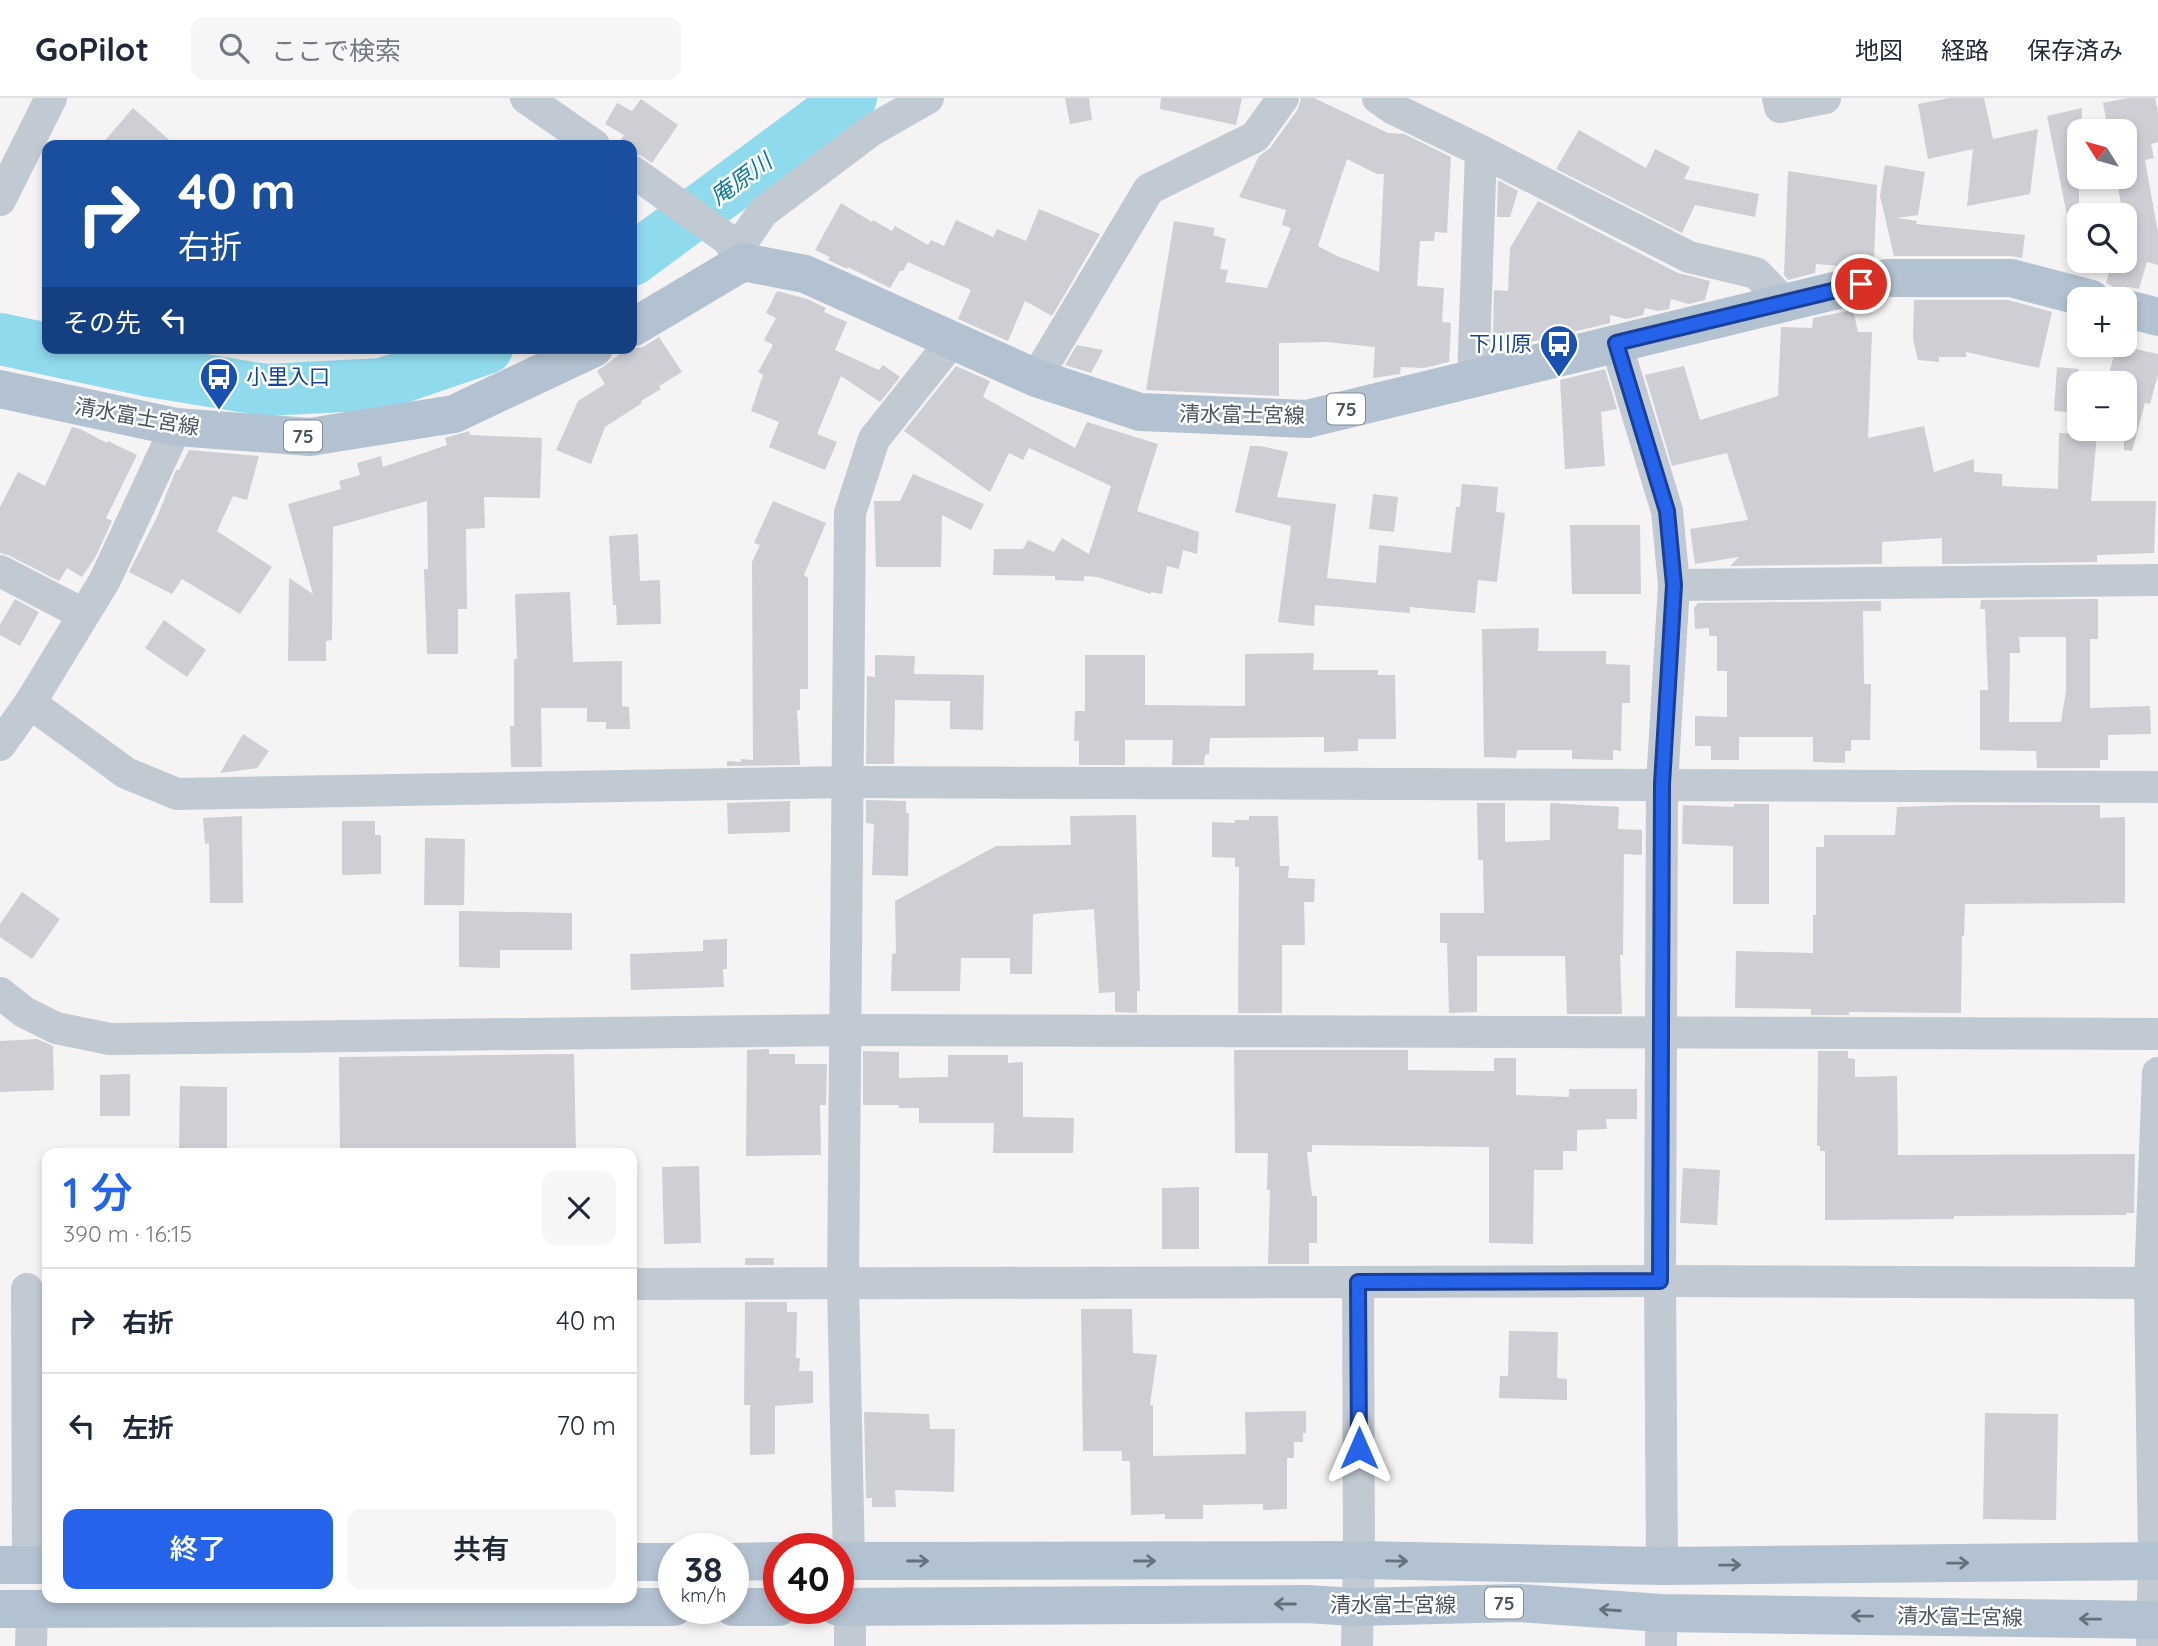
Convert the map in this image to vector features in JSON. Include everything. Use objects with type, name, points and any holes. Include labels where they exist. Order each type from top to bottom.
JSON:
[{"type":"main road","points":[[637,324],[735,251]]},
{"type":"main road","name":"清水富士宮線","points":[[735,251],[805,274],[1036,378],[1140,412],[1307,419],[1887,278],[2011,278],[2067,293]]},
{"type":"main road","points":[[2137,311],[2158,317]]},
{"type":"main road","name":"清水富士宮線","points":[[0,389],[176,428],[310,437],[454,414],[581,354]]},
{"type":"main road","name":"清水富士宮線","points":[[854,1561],[1359,1560],[1662,1566],[2156,1560]]},
{"type":"main road","points":[[637,1562],[658,1562]]},
{"type":"main road","name":"清水富士宮線","points":[[854,1607],[1307,1604],[1356,1607],[1519,1603],[1661,1630],[2154,1629]]},
{"type":"main road","points":[[16,1609],[658,1607]]},
{"type":"street","points":[[0,200],[51,98]]},
{"type":"street","points":[[643,179],[735,251],[763,212],[872,130],[928,98]]},
{"type":"street","points":[[1036,378],[1149,189],[1255,137],[1283,98]]},
{"type":"street","points":[[1378,98],[1392,108],[1689,257],[1756,273],[1784,302]]},
{"type":"street","points":[[1778,98],[1780,107],[1825,98]]},
{"type":"street","points":[[528,99],[587,140]]},
{"type":"street","points":[[1472,379],[1481,151]]},
{"type":"street","points":[[844,1533],[850,513],[874,439],[952,341]]},
{"type":"street","points":[[1616,343],[1667,511],[1674,585],[1662,784],[1662,1566]]},
{"type":"street","points":[[0,746],[17,705],[105,580],[176,428]]},
{"type":"street","points":[[0,571],[83,614]]},
{"type":"street","points":[[1674,585],[2158,580]]},
{"type":"street","points":[[17,705],[126,773],[177,794],[849,782],[2158,787]]},
{"type":"street","points":[[0,993],[24,1012],[56,1028],[110,1039],[846,1030],[2158,1034]]},
{"type":"street","points":[[2154,1629],[2154,1283],[2158,1073]]},
{"type":"street","points":[[637,1284],[1660,1281],[2154,1283]]},
{"type":"street","points":[[1357,1646],[1358,1282]]},
{"type":"street","points":[[25,1288],[25,1565]]},
{"type":"street","points":[[16,1609],[31,1646]]},
{"type":"street","points":[[847,1624],[850,1646]]},
{"type":"building","points":[[1065,98],[1089,98],[1092,120],[1070,124]]},
{"type":"building","points":[[1161,98],[1242,98],[1236,125],[1160,109]]},
{"type":"building","points":[[1301,98],[1314,98],[1388,133],[1404,134],[1451,157],[1447,233],[1435,232],[1434,241],[1420,241],[1417,286],[1444,288],[1442,322],[1451,323],[1449,362],[1424,368],[1401,367],[1400,374],[1373,378],[1375,347],[1327,342],[1279,343],[1279,396],[1146,390],[1174,221],[1215,228],[1213,235],[1226,239],[1220,269],[1228,270],[1225,282],[1267,288],[1291,228],[1282,225],[1286,210],[1239,197],[1259,156],[1270,148],[1298,109]],"holes":[[[1347,159],[1377,174],[1384,174],[1379,272],[1318,246]]]},
{"type":"building","points":[[1949,98],[1984,98],[1993,139],[2038,129],[2030,194],[1967,206],[1973,149],[1928,159],[1918,104]]},
{"type":"building","points":[[2128,98],[2155,98],[2158,113],[2158,142],[2151,144],[2154,158],[2145,160],[2158,233],[2158,265],[2147,262],[2139,289],[2114,287],[2106,283],[2109,273],[2137,273],[2137,203],[2121,203],[2118,189],[2137,189],[2137,119],[2106,119],[2103,103]]},
{"type":"building","points":[[641,99],[678,125],[652,163],[637,154],[637,140],[621,140],[624,135],[605,124],[617,103],[632,111]]},
{"type":"building","points":[[133,108],[169,140],[105,140]]},
{"type":"building","points":[[2082,108],[2082,119],[2067,119],[2067,189],[2079,189],[2079,203],[2067,203],[2067,215],[2047,116]]},
{"type":"building","points":[[1579,130],[1646,168],[1655,149],[1690,167],[1684,179],[1759,194],[1755,217],[1695,205],[1682,233],[1556,169]]},
{"type":"building","points":[[1885,165],[1925,172],[1918,215],[1897,218],[1917,221],[1916,224],[2025,235],[2022,258],[1894,256],[1880,196]]},
{"type":"building","points":[[1788,171],[1877,185],[1874,259],[1842,266],[1816,264],[1815,273],[1788,280],[1784,275]]},
{"type":"building","points":[[1498,180],[1518,191],[1510,217],[1497,217]]},
{"type":"building","points":[[1538,201],[1678,273],[1710,281],[1705,300],[1689,304],[1671,299],[1669,309],[1658,311],[1645,308],[1643,315],[1626,319],[1610,315],[1610,323],[1531,342],[1493,341],[1494,290],[1508,291],[1510,248]]},
{"type":"building","points":[[841,203],[872,222],[873,220],[892,231],[895,226],[928,245],[931,240],[944,246],[956,220],[993,237],[997,229],[1026,241],[1039,209],[1100,234],[1052,316],[1025,301],[1008,341],[958,319],[971,290],[908,262],[890,288],[828,260],[830,257],[815,250]]},
{"type":"building","points":[[777,291],[807,299],[826,308],[824,312],[847,322],[835,350],[879,370],[883,365],[900,377],[880,402],[841,376],[817,434],[837,442],[825,470],[769,447],[779,422],[751,411],[763,375],[758,372],[773,345],[764,340],[776,318],[766,313]]},
{"type":"building","points":[[1914,300],[2008,300],[2052,312],[2039,368],[1966,352],[1966,357],[1939,357],[1939,362],[1918,360],[1913,339]]},
{"type":"building","points":[[1853,310],[1858,332],[1872,332],[1868,438],[1924,426],[1934,472],[1974,459],[1974,472],[2002,474],[2002,486],[2058,489],[2059,433],[2067,433],[2067,441],[2096,441],[2091,501],[2156,501],[2154,553],[2097,555],[2097,562],[1942,564],[1942,538],[1882,542],[1882,564],[1730,566],[1739,557],[1695,564],[1690,529],[1748,520],[1727,453],[1672,466],[1645,375],[1684,366],[1700,420],[1778,396],[1781,327],[1812,328],[1813,318]]},
{"type":"building","points":[[659,337],[682,372],[605,427],[591,464],[556,450],[578,401],[605,384],[597,371],[620,354],[637,354],[637,348]]},
{"type":"building","points":[[1077,345],[1103,350],[1091,373],[1065,365]]},
{"type":"building","points":[[2137,349],[2158,354],[2158,375],[2150,404],[2145,403],[2137,433],[2137,371],[2109,371],[2114,357],[2137,357]]},
{"type":"building","points":[[956,366],[990,381],[983,397],[1075,448],[1087,422],[1158,444],[1137,511],[1199,532],[1197,554],[1183,550],[1179,569],[1167,566],[1162,594],[1151,594],[1097,577],[1084,576],[1084,581],[1055,580],[1055,576],[993,575],[994,549],[1023,549],[1028,540],[1054,552],[1062,538],[1089,554],[1111,486],[1029,448],[1023,460],[1009,453],[990,492],[904,431]]},
{"type":"building","points":[[2057,367],[2079,369],[2067,371],[2067,412],[2054,411]]},
{"type":"building","points":[[1605,369],[1617,409],[1601,412],[1605,466],[1565,469],[1560,380]]},
{"type":"building","points":[[72,427],[137,455],[106,518],[112,521],[96,556],[82,577],[67,568],[59,581],[0,553],[0,507],[18,472],[45,486]]},
{"type":"building","points":[[469,431],[470,435],[542,438],[540,498],[484,497],[485,528],[466,529],[467,609],[458,609],[458,654],[427,654],[424,569],[428,569],[427,501],[333,527],[332,640],[326,641],[326,661],[288,661],[289,578],[313,594],[288,504],[341,489],[339,481],[360,475],[357,463],[381,456],[383,467],[447,445],[445,438]]},
{"type":"building","points":[[2124,441],[2135,441],[2132,451],[2124,450]]},
{"type":"building","points":[[1250,446],[1288,452],[1277,497],[1336,504],[1327,578],[1376,583],[1379,545],[1451,553],[1456,507],[1460,507],[1462,484],[1498,487],[1496,512],[1505,513],[1497,582],[1478,580],[1475,613],[1410,607],[1410,613],[1315,605],[1314,626],[1278,622],[1291,526],[1235,512]]},
{"type":"building","points":[[189,450],[259,456],[247,500],[233,496],[217,531],[272,567],[240,614],[182,579],[172,594],[129,572],[157,517],[176,470],[179,470]]},
{"type":"building","points":[[913,474],[984,504],[971,530],[942,515],[941,567],[876,567],[874,501],[900,501]]},
{"type":"building","points":[[1373,494],[1398,497],[1394,532],[1369,529]]},
{"type":"building","points":[[773,501],[826,523],[804,575],[808,578],[808,689],[800,689],[800,710],[797,710],[800,765],[727,766],[727,761],[753,760],[752,562],[760,545],[754,543]]},
{"type":"building","points":[[1570,525],[1640,525],[1641,594],[1572,594]]},
{"type":"building","points":[[638,534],[640,581],[660,580],[661,624],[617,625],[616,605],[613,605],[609,536]]},
{"type":"building","points":[[570,592],[573,662],[622,661],[622,706],[629,707],[630,729],[606,729],[606,722],[587,722],[587,708],[541,708],[542,767],[511,767],[510,726],[514,726],[514,659],[517,659],[515,594]]},
{"type":"building","points":[[15,599],[39,612],[20,646],[0,635],[0,625]]},
{"type":"building","points":[[2098,599],[2098,639],[2090,639],[2090,708],[2150,706],[2151,734],[2108,735],[2108,760],[2100,760],[2100,768],[2037,768],[2036,751],[1980,750],[1980,690],[1988,690],[1985,609],[1980,609],[1981,600]],"holes":[[[2019,637],[2066,637],[2066,691],[2061,722],[2009,722],[2010,653],[2020,653]]]},
{"type":"building","points":[[1881,601],[1881,611],[1863,611],[1864,684],[1871,684],[1870,740],[1851,740],[1851,751],[1845,751],[1845,763],[1813,762],[1813,737],[1739,737],[1739,760],[1711,760],[1711,746],[1695,746],[1695,716],[1727,717],[1727,671],[1717,671],[1717,636],[1709,636],[1709,628],[1695,629],[1694,608],[1698,603]]},
{"type":"building","points":[[164,620],[206,650],[187,677],[145,648]]},
{"type":"building","points":[[1539,628],[1538,651],[1606,651],[1606,664],[1630,665],[1630,703],[1622,703],[1621,751],[1613,750],[1613,760],[1572,759],[1572,750],[1517,750],[1516,758],[1484,757],[1482,629]]},
{"type":"building","points":[[1314,653],[1313,670],[1378,670],[1378,675],[1395,675],[1396,739],[1358,739],[1358,751],[1324,752],[1324,737],[1210,738],[1209,754],[1205,755],[1204,765],[1172,765],[1173,740],[1125,740],[1125,765],[1079,765],[1079,741],[1074,741],[1075,711],[1085,711],[1085,655],[1145,655],[1145,705],[1245,706],[1245,654]]},
{"type":"building","points":[[875,655],[915,656],[914,674],[984,675],[983,730],[950,729],[950,701],[895,700],[894,764],[866,764],[867,676],[875,677]]},
{"type":"building","points":[[243,734],[269,751],[257,768],[220,773]]},
{"type":"building","points":[[866,800],[906,801],[906,813],[909,813],[908,876],[872,875],[874,824],[866,823]]},
{"type":"building","points":[[790,801],[790,832],[728,834],[727,803]]},
{"type":"building","points":[[1477,803],[1505,803],[1505,842],[1550,840],[1550,803],[1619,807],[1618,829],[1642,830],[1642,855],[1624,854],[1623,955],[1620,955],[1622,1014],[1567,1014],[1565,956],[1477,956],[1477,1012],[1449,1013],[1447,943],[1440,943],[1440,913],[1484,913],[1483,860],[1478,860]]},
{"type":"building","points":[[1734,804],[1769,804],[1769,904],[1733,904],[1733,846],[1682,844],[1683,805],[1734,807]]},
{"type":"building","points":[[2100,805],[2100,818],[2125,817],[2125,903],[1965,904],[1961,1013],[1849,1012],[1849,1015],[1811,1015],[1811,1009],[1735,1008],[1736,951],[1813,953],[1816,847],[1824,847],[1824,835],[1895,835],[1897,807]]},
{"type":"building","points":[[1136,815],[1140,991],[1137,991],[1137,1013],[1115,1012],[1115,992],[1099,993],[1094,909],[1033,914],[1032,974],[1010,974],[1010,958],[961,958],[960,991],[891,991],[892,954],[896,953],[895,901],[996,846],[1071,845],[1070,816]]},
{"type":"building","points":[[242,816],[243,903],[210,903],[209,843],[205,844],[203,818]]},
{"type":"building","points":[[1249,816],[1278,816],[1280,866],[1289,866],[1288,878],[1315,879],[1314,902],[1304,902],[1305,945],[1282,945],[1282,1013],[1238,1013],[1239,867],[1235,867],[1235,858],[1212,857],[1212,822],[1235,823],[1235,820],[1249,820]]},
{"type":"building","points":[[342,821],[375,821],[375,835],[381,835],[381,874],[342,875]]},
{"type":"building","points":[[425,838],[465,839],[464,905],[424,905]]},
{"type":"building","points":[[22,892],[60,919],[32,959],[0,937],[0,924]]},
{"type":"building","points":[[459,911],[572,913],[572,950],[500,950],[500,968],[459,967]]},
{"type":"building","points":[[727,939],[727,969],[723,969],[724,987],[631,990],[630,954],[703,951],[703,940]]},
{"type":"building","points":[[37,1039],[53,1046],[54,1090],[0,1092],[0,1041]]},
{"type":"building","points":[[769,1049],[769,1054],[795,1054],[795,1064],[827,1064],[826,1105],[820,1105],[821,1155],[746,1156],[747,1050]]},
{"type":"building","points":[[1234,1050],[1408,1050],[1408,1070],[1494,1071],[1494,1058],[1516,1058],[1516,1095],[1569,1097],[1569,1089],[1637,1089],[1637,1119],[1606,1119],[1607,1129],[1577,1130],[1577,1151],[1563,1151],[1563,1170],[1534,1170],[1533,1244],[1489,1243],[1489,1147],[1312,1145],[1312,1152],[1307,1152],[1312,1196],[1317,1196],[1317,1243],[1309,1243],[1309,1264],[1268,1264],[1268,1153],[1235,1153]]},
{"type":"building","points":[[863,1051],[899,1052],[899,1078],[948,1077],[948,1055],[1008,1055],[1008,1063],[1023,1062],[1023,1117],[1074,1118],[1073,1153],[993,1153],[994,1123],[919,1123],[919,1108],[863,1105]]},
{"type":"building","points":[[1818,1051],[1848,1051],[1848,1058],[1855,1059],[1855,1077],[1897,1076],[1898,1155],[2135,1154],[2134,1213],[1825,1220],[1825,1151],[1820,1151],[1820,1146],[1817,1146]]},
{"type":"building","points":[[574,1054],[576,1148],[340,1148],[339,1057]]},
{"type":"building","points":[[130,1074],[130,1116],[100,1116],[100,1075]]},
{"type":"building","points":[[180,1086],[227,1087],[227,1148],[179,1148]]},
{"type":"building","points":[[699,1166],[701,1243],[664,1244],[662,1167]]},
{"type":"building","points":[[1683,1168],[1720,1170],[1717,1225],[1680,1223]]},
{"type":"building","points":[[1199,1187],[1199,1249],[1162,1249],[1162,1188]]},
{"type":"building","points":[[745,1258],[774,1258],[774,1265],[745,1265]]},
{"type":"building","points":[[745,1302],[787,1302],[787,1312],[797,1312],[796,1358],[800,1358],[799,1371],[813,1371],[813,1403],[775,1406],[775,1454],[750,1455],[750,1405],[744,1405]]},
{"type":"building","points":[[1081,1309],[1132,1309],[1133,1353],[1157,1355],[1150,1405],[1153,1405],[1153,1456],[1246,1454],[1245,1412],[1306,1411],[1306,1433],[1303,1433],[1303,1442],[1294,1442],[1294,1458],[1287,1458],[1287,1509],[1263,1510],[1263,1504],[1203,1505],[1203,1519],[1165,1519],[1165,1514],[1131,1515],[1130,1461],[1122,1461],[1122,1451],[1083,1451]]},
{"type":"building","points":[[1509,1331],[1558,1332],[1557,1378],[1567,1379],[1567,1400],[1499,1398],[1500,1376],[1508,1376]]},
{"type":"building","points":[[864,1412],[929,1414],[930,1429],[955,1429],[954,1492],[895,1490],[896,1507],[872,1507],[872,1498],[866,1498]]},
{"type":"building","points":[[1985,1413],[2058,1414],[2056,1520],[1983,1519]]},
{"type":"waterway","name":"庵原川","points":[[637,256],[851,98]]},
{"type":"waterway","name":"庵原川","points":[[0,339],[42,348]]},
{"type":"waterway","name":"庵原川","points":[[70,354],[150,371],[265,390],[382,384],[470,354]]},
{"type":"place","name":"下川原","points":[[1559,378]]},
{"type":"place","name":"小里入口","points":[[219,411]]},
{"type":"route","points":[[1359,1448],[1358,1282],[1660,1281],[1662,784],[1674,585],[1667,511],[1616,343],[1861,284]]}]
